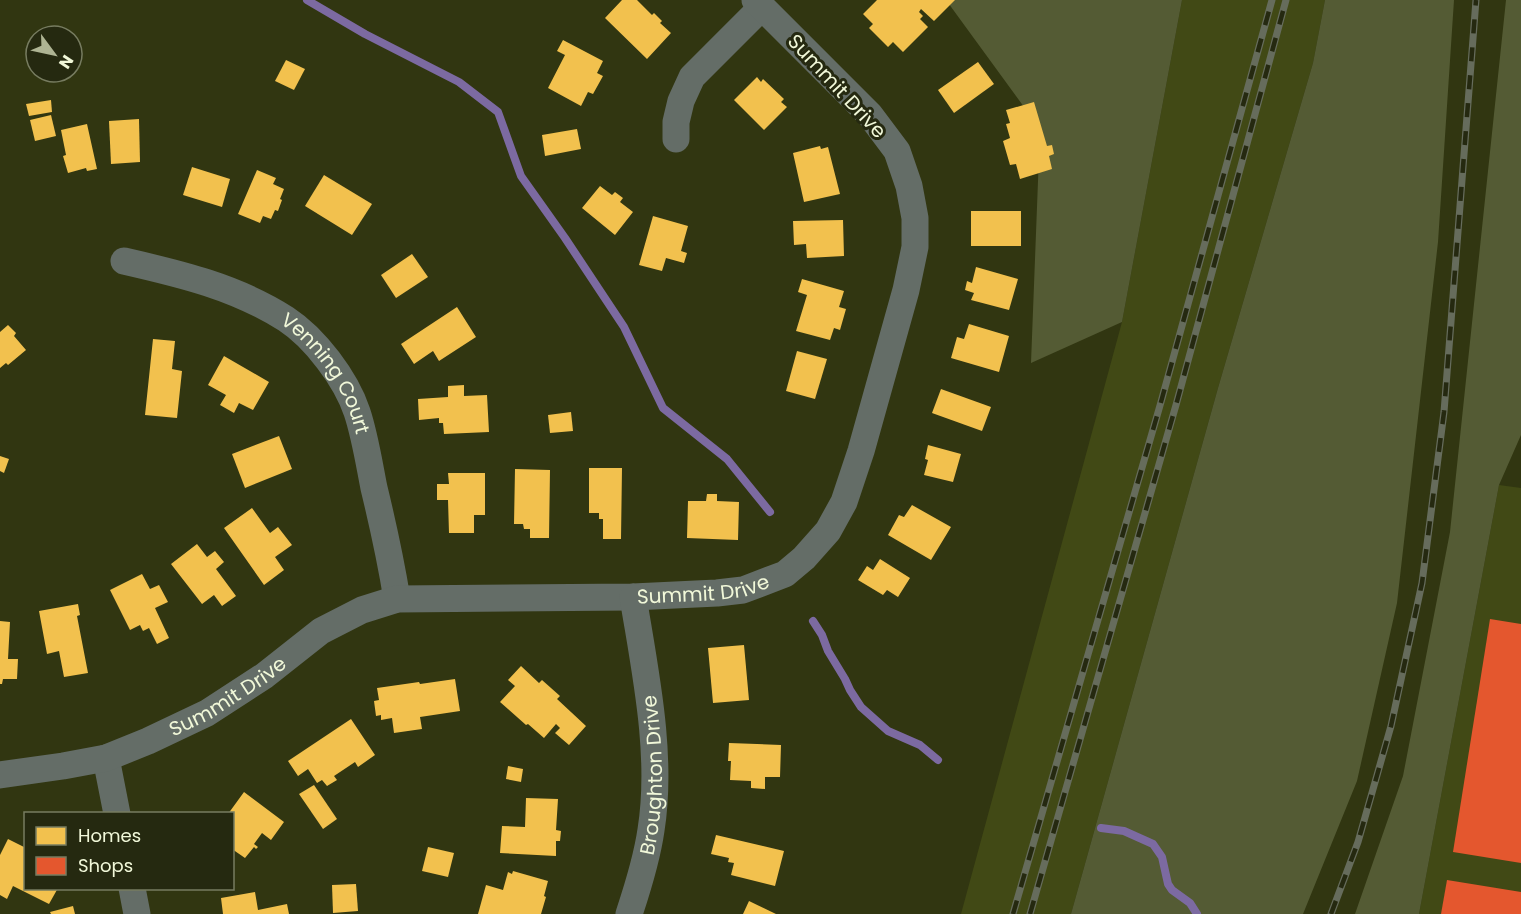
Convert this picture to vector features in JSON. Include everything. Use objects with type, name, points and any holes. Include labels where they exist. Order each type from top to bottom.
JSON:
[{"type":"street","points":[[676,139],[676,123],[681,101],[693,77],[759,4]]},
{"type":"street","name":"Summit Drive","points":[[0,775],[106,758],[148,741],[207,713],[264,676],[321,631],[362,610],[397,599],[717,594],[743,590],[785,574],[804,558],[828,531],[844,502],[861,452],[906,290],[915,247],[915,218],[909,186],[897,151],[870,115],[759,4]]},
{"type":"street","name":"Venning Court","points":[[124,261],[222,287],[258,303],[288,320],[327,358],[340,377],[357,411],[389,552],[397,599]]},
{"type":"street","name":"Broughton Drive","points":[[630,914],[651,829],[655,786],[654,742],[633,597]]},
{"type":"street","points":[[106,758],[117,812]]},
{"type":"street","points":[[132,890],[137,914]]},
{"type":"shaded area","points":[[946,0],[1182,0],[1122,322],[1031,363],[1040,129]]},
{"type":"shaded area","points":[[1182,0],[1325,0],[1313,63],[1218,388],[1071,914],[961,914],[1122,322]]},
{"type":"shaded area","points":[[1325,0],[1454,0],[1438,242],[1397,603],[1357,781],[1303,914],[1071,914],[1218,388],[1313,63]]},
{"type":"shaded area","points":[[1506,0],[1521,0],[1521,435],[1499,485],[1419,914],[1355,914],[1403,776],[1450,532]]},
{"type":"shaded area","points":[[1499,485],[1521,488],[1521,914],[1419,914]]},
{"type":"building: Homes","points":[[622,0],[637,0],[652,15],[654,13],[662,21],[660,23],[671,33],[647,59],[605,18]]},
{"type":"building: Homes","points":[[877,0],[955,0],[934,21],[921,9],[919,12],[923,16],[920,19],[928,27],[903,52],[893,42],[888,47],[869,28],[873,24],[863,14]]},
{"type":"building: Homes","points":[[563,40],[603,61],[597,73],[603,76],[593,94],[588,92],[581,106],[548,88],[565,55],[557,51]]},
{"type":"building: Homes","points":[[286,60],[305,69],[294,90],[275,81]]},
{"type":"building: Homes","points":[[978,62],[994,84],[954,113],[938,90]]},
{"type":"building: Homes","points":[[757,77],[761,82],[763,79],[784,99],[781,102],[787,107],[764,130],[734,100]]},
{"type":"building: Homes","points":[[51,100],[52,112],[29,116],[26,104]]},
{"type":"building: Homes","points":[[1034,102],[1047,146],[1052,145],[1054,154],[1049,156],[1052,169],[1020,179],[1016,164],[1010,165],[1003,141],[1010,138],[1006,124],[1010,123],[1006,110]]},
{"type":"building: Homes","points":[[51,115],[56,136],[35,141],[30,120]]},
{"type":"building: Homes","points":[[139,119],[140,162],[111,164],[109,121]]},
{"type":"building: Homes","points":[[87,124],[97,169],[87,171],[86,168],[68,173],[63,156],[66,155],[61,130]]},
{"type":"building: Homes","points":[[577,129],[581,149],[545,156],[542,135]]},
{"type":"building: Homes","points":[[820,146],[821,149],[828,147],[840,194],[804,202],[793,153]]},
{"type":"building: Homes","points":[[192,167],[230,179],[222,207],[183,195]]},
{"type":"building: Homes","points":[[257,170],[276,178],[273,184],[284,189],[278,211],[275,210],[271,219],[263,216],[260,223],[238,214]]},
{"type":"building: Homes","points":[[324,175],[372,204],[352,235],[305,206]]},
{"type":"building: Homes","points":[[600,186],[612,195],[615,192],[623,198],[620,202],[633,212],[615,235],[582,208]]},
{"type":"building: Homes","points":[[971,211],[1021,211],[1021,246],[971,246]]},
{"type":"building: Homes","points":[[653,216],[688,226],[681,251],[687,253],[684,263],[666,258],[662,271],[639,265]]},
{"type":"building: Homes","points":[[843,220],[844,256],[807,258],[806,244],[794,245],[793,221]]},
{"type":"building: Homes","points":[[412,254],[428,277],[396,298],[381,275]]},
{"type":"building: Homes","points":[[976,267],[1018,279],[1009,310],[971,300],[974,293],[965,290],[967,281],[972,283]]},
{"type":"building: Homes","points":[[802,279],[844,291],[839,307],[846,309],[840,330],[834,328],[830,340],[796,331],[807,295],[798,292]]},
{"type":"building: Homes","points":[[457,307],[476,337],[439,361],[433,351],[414,364],[401,344]]},
{"type":"building: Homes","points":[[969,324],[1009,336],[999,372],[951,358],[957,337],[964,339]]},
{"type":"building: Homes","points":[[8,325],[16,333],[14,336],[26,350],[8,365],[6,363],[0,368],[0,332]]},
{"type":"building: Homes","points":[[153,339],[175,341],[172,369],[182,371],[177,418],[145,415]]},
{"type":"building: Homes","points":[[797,351],[827,359],[815,399],[786,391]]},
{"type":"building: Homes","points":[[224,356],[269,382],[253,410],[239,403],[234,413],[220,405],[226,395],[208,385]]},
{"type":"building: Homes","points":[[464,385],[464,396],[487,395],[489,432],[444,434],[443,423],[439,423],[439,418],[419,420],[418,399],[448,397],[448,386]]},
{"type":"building: Homes","points":[[941,389],[991,407],[982,431],[932,413]]},
{"type":"building: Homes","points":[[571,412],[573,431],[550,433],[548,415]]},
{"type":"building: Homes","points":[[279,436],[292,469],[245,488],[232,454]]},
{"type":"building: Homes","points":[[928,445],[961,454],[953,482],[924,475],[928,460],[925,459]]},
{"type":"building: Homes","points":[[0,456],[9,459],[4,473],[0,471]]},
{"type":"building: Homes","points":[[589,468],[622,468],[621,539],[603,539],[603,519],[599,519],[599,513],[589,513]]},
{"type":"building: Homes","points":[[515,469],[550,470],[549,538],[530,538],[530,529],[524,529],[523,524],[514,524]]},
{"type":"building: Homes","points":[[448,473],[485,473],[485,515],[474,515],[474,533],[449,533],[448,500],[437,500],[437,484],[449,484]]},
{"type":"building: Homes","points":[[707,494],[717,494],[717,501],[739,502],[738,540],[687,538],[688,501],[706,501]]},
{"type":"building: Homes","points":[[912,505],[951,527],[931,560],[888,535],[899,515],[904,517]]},
{"type":"building: Homes","points":[[252,508],[270,533],[278,527],[292,545],[275,557],[284,570],[264,585],[224,528]]},
{"type":"building: Homes","points":[[197,544],[207,557],[215,551],[224,562],[216,569],[236,596],[222,606],[214,595],[202,604],[171,564]]},
{"type":"building: Homes","points":[[880,559],[910,578],[898,597],[887,590],[883,595],[858,580],[867,566],[873,570]]},
{"type":"building: Homes","points":[[142,574],[150,589],[159,585],[168,602],[155,608],[169,638],[157,644],[149,628],[143,631],[140,625],[130,630],[110,590]]},
{"type":"building: Homes","points":[[78,604],[80,615],[77,616],[88,673],[64,677],[59,651],[47,654],[39,611]]},
{"type":"building: Homes","points":[[0,621],[10,622],[8,659],[18,659],[17,679],[3,679],[2,684],[0,684]]},
{"type":"building: Homes","points":[[744,645],[749,700],[713,703],[708,648]]},
{"type":"building: Homes","points":[[521,666],[539,683],[542,680],[560,696],[557,699],[586,726],[569,745],[555,733],[560,728],[556,724],[544,738],[500,702],[515,686],[508,680]]},
{"type":"building: Homes","points":[[455,679],[460,711],[420,717],[422,729],[394,733],[392,718],[381,720],[381,715],[376,716],[374,701],[379,700],[377,688]]},
{"type":"building: Homes","points":[[351,719],[375,755],[358,767],[355,762],[334,776],[337,780],[327,786],[322,780],[317,783],[308,769],[298,776],[288,761]]},
{"type":"building: Homes","points":[[729,743],[781,745],[780,777],[765,777],[765,789],[751,788],[751,781],[730,780]]},
{"type":"building: Homes","points":[[508,766],[523,769],[521,782],[506,779]]},
{"type":"building: Homes","points":[[314,785],[337,819],[323,829],[299,794]]},
{"type":"building: Homes","points":[[244,792],[284,822],[271,840],[262,833],[254,844],[258,847],[256,849],[254,847],[245,858],[234,850],[234,812],[229,812]]},
{"type":"building: Homes","points":[[526,798],[558,799],[556,830],[561,831],[560,841],[556,841],[556,856],[500,853],[502,826],[525,827]]},
{"type":"building: Homes","points":[[716,835],[784,851],[775,886],[731,875],[734,863],[728,862],[729,858],[711,854]]},
{"type":"building: Homes","points":[[8,839],[24,847],[24,890],[57,890],[49,904],[13,886],[7,899],[0,895],[0,855]]},
{"type":"building: Homes","points":[[428,847],[454,853],[448,877],[422,871]]},
{"type":"building: Homes","points":[[513,871],[548,881],[541,914],[478,914],[486,885],[503,890],[508,872],[512,874]]},
{"type":"building: Homes","points":[[356,884],[358,911],[333,913],[332,885]]},
{"type":"building: Homes","points":[[255,892],[258,910],[287,904],[289,914],[223,914],[221,898]]},
{"type":"building: Homes","points":[[749,901],[776,914],[743,914]]},
{"type":"building: Homes","points":[[73,906],[75,914],[51,914],[50,912]]},
{"type":"building: Shops","points":[[1490,619],[1521,624],[1521,863],[1453,852]]},
{"type":"building: Shops","points":[[1447,880],[1521,892],[1521,914],[1441,914]]},
{"type":"waterway","points":[[307,0],[365,34],[459,82],[498,112],[521,176],[624,327],[663,408],[727,459],[770,512]]},
{"type":"waterway","points":[[813,621],[861,707],[888,731],[920,745],[938,760]]},
{"type":"waterway","points":[[1101,828],[1124,831],[1153,844],[1162,857],[1168,884],[1172,890],[1190,903],[1197,914]]},
{"type":"railway","points":[[1013,914],[1161,402],[1272,0]]},
{"type":"railway","points":[[1030,914],[1176,405],[1286,0]]},
{"type":"railway","points":[[1331,914],[1358,842],[1391,726],[1422,583],[1444,412],[1476,0]]}]
